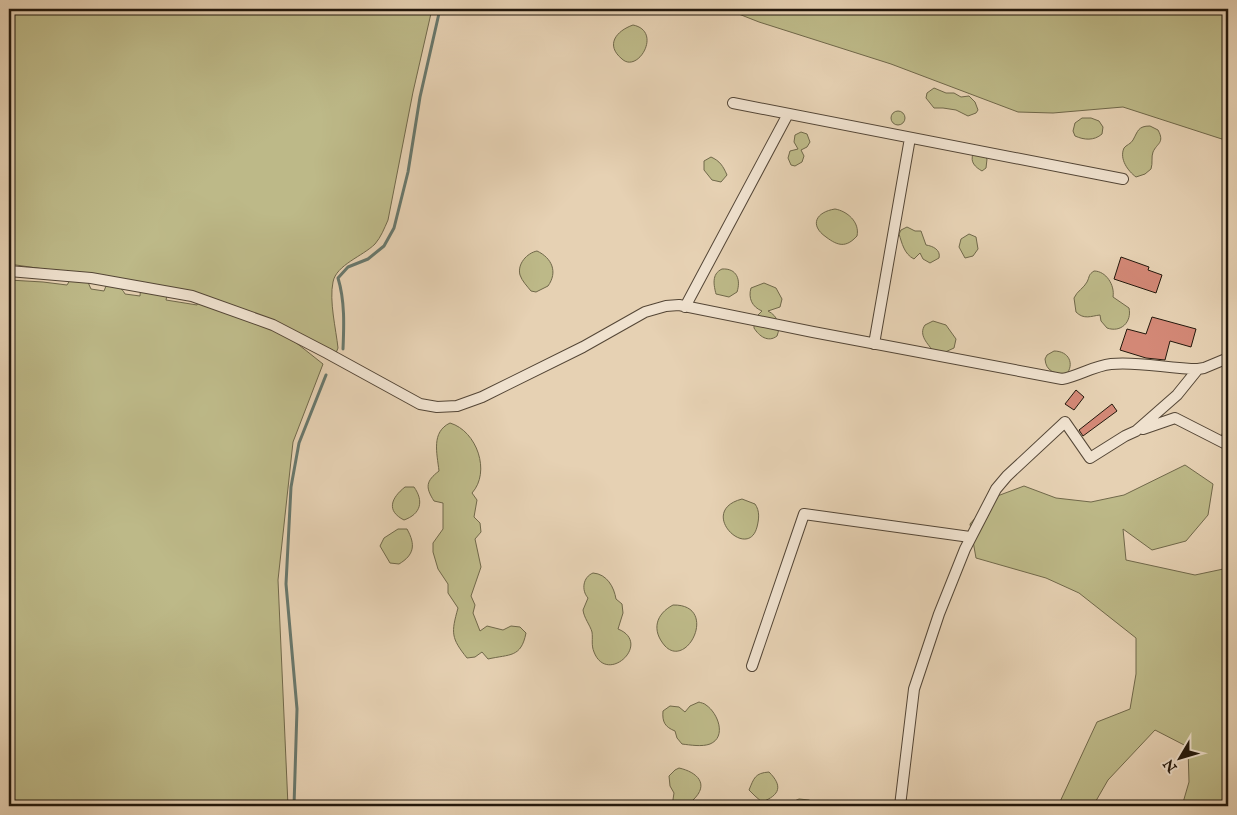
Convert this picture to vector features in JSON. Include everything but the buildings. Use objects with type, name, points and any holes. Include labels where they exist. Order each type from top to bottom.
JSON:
[{"type":"lane","points":[[732,103],[1123,179]]},
{"type":"lane","points":[[685,307],[788,114]]},
{"type":"lane","points":[[874,344],[910,138]]},
{"type":"lane","points":[[9,271],[91,278],[192,296],[273,325],[420,404],[437,407],[457,406],[482,397],[583,348],[645,312],[666,306],[685,307],[1062,379],[1110,364],[1134,364],[1198,370],[1228,358]]},
{"type":"lane","points":[[1136,431],[1172,400],[1198,370]]},
{"type":"lane","points":[[900,806],[914,689],[939,614],[970,537],[996,489],[1007,476],[1064,422],[1090,458],[1109,445],[1136,431],[1175,418],[1227,441]]},
{"type":"lane","points":[[752,666],[804,514],[970,537]]},
{"type":"shaded area","points":[[9,9],[432,9],[413,92],[388,220],[375,244],[344,266],[335,276],[333,282],[332,306],[338,348],[336,353],[280,332],[323,364],[293,442],[278,580],[288,806],[9,806],[9,280],[67,285],[72,277],[79,274],[9,264]],"holes":[[[87,280],[141,283],[140,296],[125,294],[122,289],[115,286],[106,286],[104,291],[91,289]],[[168,291],[201,296],[197,305],[166,300]]]},
{"type":"shaded area","points":[[726,9],[1228,9],[1228,141],[1123,107],[1053,113],[1018,112],[891,64],[759,22]]},
{"type":"shaded area","points":[[633,25],[642,29],[646,35],[647,42],[645,50],[640,56],[635,61],[628,62],[617,54],[614,44],[615,39],[622,31]]},
{"type":"shaded area","points":[[934,88],[946,93],[954,93],[961,97],[969,96],[975,102],[978,110],[976,113],[968,116],[956,110],[934,108],[926,98],[927,93]]},
{"type":"shaded area","points":[[898,111],[903,113],[905,118],[903,123],[898,125],[893,123],[891,118],[893,113]]},
{"type":"shaded area","points":[[1082,118],[1091,118],[1099,121],[1103,127],[1102,134],[1096,138],[1089,139],[1075,136],[1073,131],[1075,123]]},
{"type":"shaded area","points":[[1150,126],[1158,130],[1161,140],[1153,152],[1151,169],[1145,174],[1136,177],[1123,160],[1124,148],[1132,141],[1139,130]]},
{"type":"shaded area","points":[[801,132],[807,134],[810,142],[807,147],[801,150],[804,156],[802,162],[795,166],[791,165],[788,158],[790,151],[798,149],[794,142],[795,135]]},
{"type":"shaded area","points":[[982,153],[987,159],[986,168],[982,171],[975,166],[972,159],[973,154]]},
{"type":"shaded area","points":[[711,157],[721,164],[727,175],[721,182],[712,180],[704,170],[704,161]]},
{"type":"shaded area","points":[[835,209],[844,212],[852,218],[857,226],[857,236],[846,244],[838,244],[830,240],[821,232],[816,224],[819,216]]},
{"type":"shaded area","points":[[907,227],[915,231],[921,231],[926,245],[936,249],[939,253],[939,258],[930,263],[923,259],[920,253],[914,259],[911,257],[904,248],[899,234],[901,230]]},
{"type":"shaded area","points":[[969,234],[976,237],[978,249],[973,256],[965,258],[959,247],[961,239]]},
{"type":"shaded area","points":[[537,251],[550,261],[553,276],[548,286],[536,292],[531,291],[519,271],[521,263],[530,254]]},
{"type":"shaded area","points":[[722,269],[731,270],[738,279],[737,292],[729,297],[716,294],[715,277]]},
{"type":"shaded area","points":[[1094,271],[1106,276],[1113,288],[1113,297],[1129,308],[1129,318],[1121,328],[1107,328],[1101,321],[1100,315],[1085,317],[1076,312],[1074,298]]},
{"type":"shaded area","points":[[764,283],[776,288],[782,299],[780,307],[768,311],[776,318],[779,325],[777,336],[770,339],[758,334],[754,328],[754,319],[762,311],[753,305],[750,295],[751,288]]},
{"type":"shaded area","points":[[933,321],[946,325],[956,339],[954,348],[943,353],[934,352],[929,346],[923,336],[923,329],[925,325]]},
{"type":"shaded area","points":[[1054,351],[1063,353],[1069,359],[1070,367],[1066,375],[1055,372],[1047,367],[1045,359],[1047,355]]},
{"type":"shaded area","points":[[450,423],[468,434],[474,443],[481,464],[478,484],[472,493],[477,500],[474,517],[480,523],[481,532],[475,539],[481,567],[471,596],[475,605],[473,613],[480,631],[487,626],[503,630],[511,626],[520,627],[526,633],[521,647],[513,654],[488,659],[482,652],[475,657],[467,658],[455,640],[454,624],[458,608],[448,593],[448,584],[438,569],[433,552],[433,543],[443,529],[443,503],[434,501],[428,488],[429,481],[439,471],[438,437],[444,427]]},
{"type":"shaded area","points":[[1185,465],[1213,484],[1208,515],[1186,541],[1152,550],[1123,529],[1126,560],[1195,575],[1228,568],[1228,806],[1182,806],[1189,782],[1188,747],[1155,730],[1108,780],[1093,806],[1058,806],[1097,722],[1130,709],[1136,674],[1136,638],[1079,593],[1046,578],[976,558],[970,524],[992,498],[1024,486],[1056,498],[1091,502],[1124,495]]},
{"type":"shaded area","points":[[405,487],[414,487],[420,502],[417,511],[404,520],[395,513],[392,504],[396,496]]},
{"type":"shaded area","points":[[742,499],[755,504],[759,515],[757,527],[752,536],[744,539],[736,537],[729,531],[724,522],[724,513],[729,505]]},
{"type":"shaded area","points":[[398,529],[407,529],[412,540],[412,549],[408,557],[399,564],[390,563],[380,546],[384,538]]},
{"type":"shaded area","points":[[593,573],[602,576],[609,582],[614,590],[616,599],[622,604],[623,613],[618,629],[628,635],[631,643],[629,651],[624,658],[617,663],[608,665],[600,661],[594,652],[592,632],[583,610],[588,598],[584,591],[584,584],[587,577]]},
{"type":"shaded area","points":[[673,605],[687,607],[694,614],[697,624],[695,634],[690,643],[682,650],[674,651],[665,646],[658,634],[657,628],[659,618]]},
{"type":"shaded area","points":[[699,702],[705,704],[714,713],[719,725],[718,736],[715,741],[707,745],[682,744],[677,738],[675,731],[665,724],[663,711],[670,706],[679,707],[685,712],[690,706]]},
{"type":"shaded area","points":[[679,768],[691,772],[701,784],[701,789],[693,800],[696,806],[672,806],[674,793],[670,786],[669,776]]},
{"type":"shaded area","points":[[769,772],[778,786],[778,790],[773,796],[762,802],[749,790],[756,777]]},
{"type":"shaded area","points":[[799,799],[809,800],[820,806],[783,806]]},
{"type":"waterway","points":[[343,349],[343,305],[338,278],[348,267],[368,259],[384,246],[394,228],[408,172],[420,97],[440,9]]},
{"type":"waterway","points":[[294,806],[297,709],[286,584],[291,487],[299,443],[326,375]]}]
